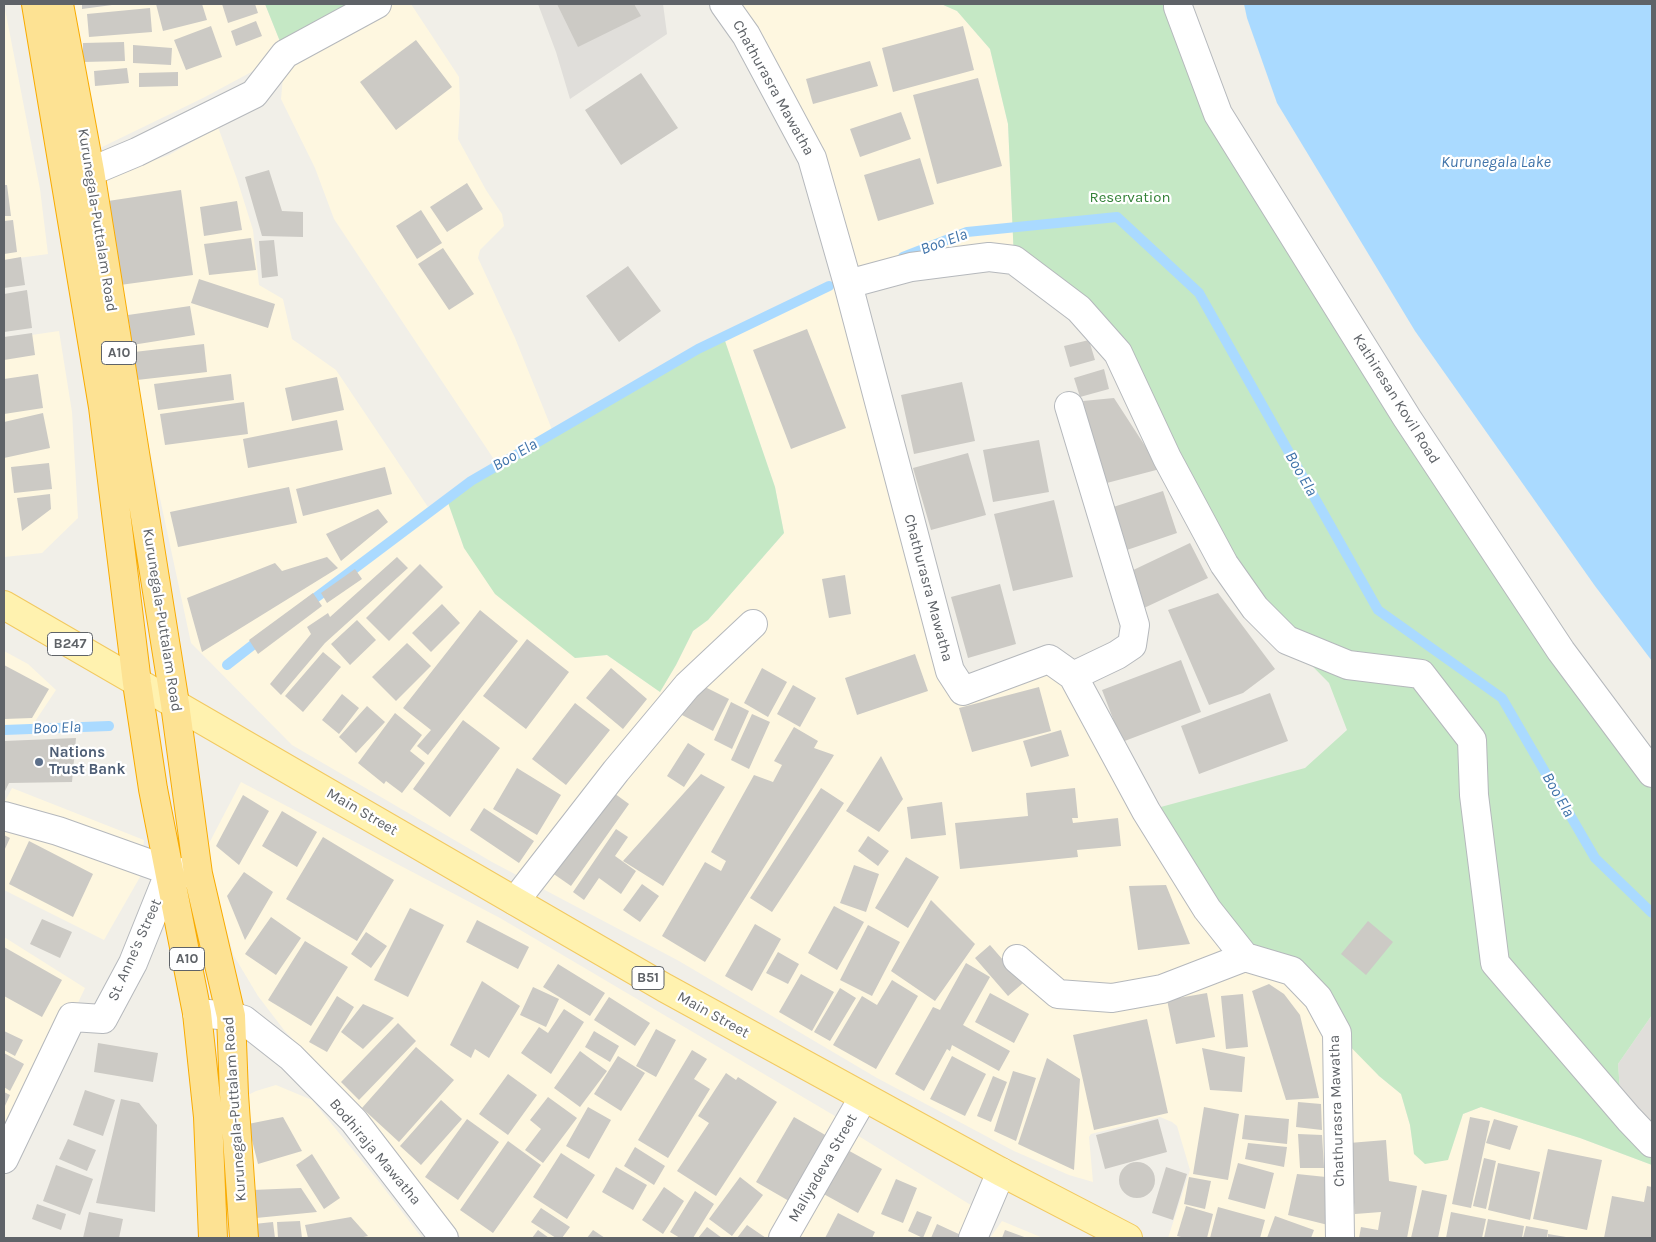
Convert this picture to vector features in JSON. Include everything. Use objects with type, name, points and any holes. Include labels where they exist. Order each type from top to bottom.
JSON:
[{"type":"highway","name":"Kurunegala-Puttalam Road","points":[[36,4],[78,176],[175,704],[198,874],[231,1016],[234,1094],[244,1238]]},
{"type":"highway","name":"Kurunegala-Puttalam Road","points":[[58,4],[103,408],[137,682],[153,789],[197,1013],[208,1117],[213,1238]]},
{"type":"main road","name":"B247","points":[[4,605],[137,682]]},
{"type":"main road","name":"Main Street","points":[[137,682],[665,988],[863,1098],[1128,1238]]},
{"type":"street","points":[[78,176],[137,152],[254,94],[285,54],[377,4]]},
{"type":"street","name":"Chathurasra Mawatha","points":[[724,4],[746,35],[812,158],[848,284],[858,328],[950,671],[963,691],[1049,659],[1073,676],[1146,810],[1207,909],[1245,957],[1292,971],[1318,998],[1337,1033],[1340,1238]]},
{"type":"street","name":"Kathiresan Kovil Road","points":[[1178,4],[1218,114],[1228,131],[1407,418],[1561,651],[1652,773]]},
{"type":"street","points":[[848,284],[911,267],[989,257],[1014,260],[1079,309],[1118,353],[1167,458],[1219,555],[1254,608],[1287,640],[1348,665],[1421,674],[1472,740],[1474,796],[1495,963],[1629,1119],[1652,1143]]},
{"type":"street","points":[[1069,406],[1135,625],[1132,644],[1117,655],[1073,676]]},
{"type":"street","points":[[515,901],[616,771],[687,686],[753,624]]},
{"type":"street","points":[[4,816],[58,832],[170,871],[198,874]]},
{"type":"street","name":"St. Anne's Street","points":[[4,1160],[72,1017],[103,1020],[133,963],[170,871]]},
{"type":"street","points":[[1017,959],[1058,994],[1112,998],[1162,989],[1245,957]]},
{"type":"street","points":[[197,1013],[231,1016]]},
{"type":"street","name":"Bodhiraja Mawatha","points":[[231,1016],[244,1020],[291,1057],[354,1121],[444,1238]]},
{"type":"street","name":"Maliyadeva Street","points":[[783,1238],[863,1098]]},
{"type":"street","points":[[973,1238],[1001,1172]]},
{"type":"shaded area","points":[[4,4],[40,189],[48,254],[4,260]]},
{"type":"shaded area","points":[[70,4],[265,4],[285,54],[203,98],[96,150]]},
{"type":"shaded area","points":[[377,4],[411,4],[459,77],[458,139],[486,190],[502,214],[504,226],[480,250],[478,258],[515,338],[553,432],[497,464],[334,219],[315,168],[281,99],[285,54]]},
{"type":"shaded area","points":[[538,4],[663,4],[667,34],[570,99],[556,52]]},
{"type":"shaded area","points":[[724,4],[941,4],[957,11],[990,49],[1008,124],[1014,260],[848,284],[963,691],[1049,659],[1146,811],[1292,971],[1379,1076],[1401,1094],[1410,1125],[1414,1154],[1448,1159],[1463,1114],[1481,1107],[1580,1138],[1652,1165],[1652,1238],[1168,1238],[1190,1170],[1177,1126],[1172,1122],[1160,1117],[1091,1134],[1089,1137],[1093,1182],[1069,1175],[1014,1151],[877,1078],[679,961],[492,862],[292,745],[191,643],[93,186],[120,172],[169,155],[218,127],[253,230],[259,285],[283,299],[292,339],[336,370],[428,507],[446,497],[464,548],[575,658],[607,655],[660,692],[693,631],[708,620],[784,533],[775,487],[724,338],[829,287],[847,284],[812,158]]},
{"type":"shaded area","points":[[59,331],[72,412],[78,518],[42,553],[4,557],[4,339]]},
{"type":"shaded area","points":[[4,651],[28,664],[56,690],[32,726],[4,729]]},
{"type":"shaded area","points":[[241,782],[500,918],[840,1119],[768,1238],[461,1238],[413,1174],[325,1073],[284,1030],[258,996],[234,956],[204,853]]},
{"type":"shaded area","points":[[12,788],[144,840],[140,877],[104,940],[4,890],[4,803]]},
{"type":"shaded area","points":[[4,937],[85,988],[4,1159]]},
{"type":"shaded area","points":[[1652,1015],[1652,1143],[1620,1091],[1618,1064]]},
{"type":"shaded area","points":[[276,1085],[312,1100],[422,1238],[251,1238],[244,1097]]},
{"type":"shaded area","points":[[852,1132],[974,1207],[966,1238],[790,1238]]},
{"type":"shaded area","points":[[1002,1221],[1043,1238],[990,1238]]},
{"type":"green space","points":[[265,4],[377,4],[285,54]]},
{"type":"green space","name":"Reservation","points":[[941,4],[1178,4],[1218,114],[1652,773],[1652,1015],[1618,1064],[1620,1091],[1652,1143],[1652,1165],[1580,1138],[1481,1107],[1463,1114],[1448,1160],[1425,1164],[1414,1154],[1410,1125],[1401,1094],[1379,1076],[1337,1033],[1318,998],[1245,957],[1146,811],[1305,768],[1347,730],[1329,683],[1255,608],[1118,353],[1014,260],[1008,124],[990,49],[957,11]]},
{"type":"green space","points":[[724,338],[775,487],[784,533],[708,620],[693,631],[660,692],[607,655],[575,658],[495,594],[464,548],[446,497],[497,464],[698,349]]},
{"type":"water","name":"Kurunegala Lake","points":[[1244,4],[1652,4],[1652,661],[1595,586],[1415,331],[1277,103],[1247,18]]},
{"type":"building","points":[[82,4],[112,4],[112,5],[82,9]]},
{"type":"building","points":[[156,4],[202,4],[207,20],[163,31]]},
{"type":"building","points":[[222,4],[255,4],[258,13],[228,23]]},
{"type":"building","points":[[557,4],[634,4],[641,16],[578,47]]},
{"type":"building","points":[[150,8],[152,32],[89,37],[87,14]]},
{"type":"building","points":[[256,21],[262,36],[236,46],[231,31]]},
{"type":"building","points":[[211,26],[222,57],[186,70],[174,40]]},
{"type":"building","points":[[963,26],[974,70],[893,92],[882,48]]},
{"type":"building","points":[[416,40],[452,87],[396,130],[360,82]]},
{"type":"building","points":[[124,42],[125,61],[83,62],[83,43]]},
{"type":"building","points":[[133,45],[172,48],[171,65],[133,63]]},
{"type":"building","points":[[870,61],[878,86],[813,104],[806,79]]},
{"type":"building","points":[[127,68],[129,83],[95,86],[94,71]]},
{"type":"building","points":[[178,72],[178,86],[139,87],[139,73]]},
{"type":"building","points":[[641,73],[678,128],[621,165],[585,110]]},
{"type":"building","points":[[978,78],[1002,166],[937,184],[913,95]]},
{"type":"building","points":[[901,112],[911,139],[860,157],[850,129]]},
{"type":"building","points":[[920,158],[934,204],[878,221],[864,175]]},
{"type":"building","points":[[269,170],[282,211],[303,212],[303,237],[262,236],[245,177]]},
{"type":"building","points":[[467,183],[483,209],[447,232],[430,207]]},
{"type":"building","points":[[4,185],[7,185],[11,216],[4,216]]},
{"type":"building","points":[[181,190],[193,275],[120,285],[108,201]]},
{"type":"building","points":[[237,201],[242,230],[204,236],[200,207]]},
{"type":"building","points":[[421,210],[442,243],[417,259],[396,226]]},
{"type":"building","points":[[13,220],[17,252],[4,254],[4,221]]},
{"type":"building","points":[[251,238],[256,270],[209,275],[204,244]]},
{"type":"building","points":[[274,240],[278,276],[262,278],[259,241]]},
{"type":"building","points":[[443,248],[474,294],[449,310],[418,264]]},
{"type":"building","points":[[21,257],[25,285],[4,288],[4,260]]},
{"type":"building","points":[[628,266],[661,311],[619,342],[586,296]]},
{"type":"building","points":[[199,279],[275,304],[268,328],[191,303]]},
{"type":"building","points":[[27,290],[32,328],[4,332],[4,294]]},
{"type":"building","points":[[190,306],[195,335],[132,345],[128,315]]},
{"type":"building","points":[[807,329],[846,428],[791,449],[753,350]]},
{"type":"building","points":[[32,333],[35,355],[4,360],[4,337]]},
{"type":"building","points":[[1089,340],[1095,360],[1070,367],[1064,346]]},
{"type":"building","points":[[204,344],[207,372],[137,380],[134,352]]},
{"type":"building","points":[[1104,369],[1109,389],[1080,397],[1074,378]]},
{"type":"building","points":[[38,374],[43,408],[4,414],[4,379]]},
{"type":"building","points":[[231,374],[234,400],[158,410],[154,384]]},
{"type":"building","points":[[337,377],[344,410],[292,421],[285,388]]},
{"type":"building","points":[[962,382],[975,441],[914,454],[901,395]]},
{"type":"building","points":[[1114,398],[1160,469],[1103,484],[1083,401]]},
{"type":"building","points":[[244,402],[248,434],[165,445],[160,414]]},
{"type":"building","points":[[43,413],[50,448],[4,458],[4,422]]},
{"type":"building","points":[[337,420],[343,450],[248,468],[243,439]]},
{"type":"building","points":[[1039,440],[1049,492],[993,502],[983,450]]},
{"type":"building","points":[[968,453],[986,515],[931,530],[913,468]]},
{"type":"building","points":[[49,463],[52,489],[14,493],[11,467]]},
{"type":"building","points":[[385,467],[392,494],[303,516],[296,489]]},
{"type":"building","points":[[289,487],[297,523],[178,547],[170,512]]},
{"type":"building","points":[[1163,491],[1177,533],[1121,552],[1107,509]]},
{"type":"building","points":[[50,494],[51,509],[22,531],[17,498]]},
{"type":"building","points":[[1054,500],[1073,577],[1013,591],[994,514]]},
{"type":"building","points":[[378,509],[388,522],[341,561],[326,534]]},
{"type":"building","points":[[1190,543],[1208,578],[1144,608],[1127,573]]},
{"type":"building","points":[[327,557],[338,568],[202,652],[187,598],[275,563],[282,571]]},
{"type":"building","points":[[397,557],[408,568],[325,643],[281,695],[270,684],[311,634],[307,627],[328,613],[330,617]]},
{"type":"building","points":[[420,564],[443,587],[389,641],[366,618]]},
{"type":"building","points":[[355,569],[362,579],[327,603],[321,593]]},
{"type":"building","points":[[845,575],[851,614],[829,618],[822,579]]},
{"type":"building","points":[[1000,584],[1016,644],[968,658],[951,597]]},
{"type":"building","points":[[313,593],[322,606],[258,654],[249,640]]},
{"type":"building","points":[[1218,593],[1275,669],[1243,693],[1209,705],[1168,610]]},
{"type":"building","points":[[442,604],[460,623],[431,652],[412,633]]},
{"type":"building","points":[[480,610],[518,641],[428,755],[417,746],[431,730],[403,708]]},
{"type":"building","points":[[357,620],[376,640],[350,665],[331,644]]},
{"type":"building","points":[[527,639],[569,672],[526,729],[483,696]]},
{"type":"building","points":[[407,643],[431,666],[396,701],[372,677]]},
{"type":"building","points":[[323,652],[341,667],[303,712],[285,696]]},
{"type":"building","points":[[915,654],[928,691],[857,715],[845,678]]},
{"type":"building","points":[[1181,660],[1201,712],[1122,742],[1102,690]]},
{"type":"building","points":[[4,665],[49,689],[32,718],[4,719]]},
{"type":"building","points":[[611,668],[647,699],[623,729],[586,698]]},
{"type":"building","points":[[762,668],[787,682],[768,717],[744,703]]},
{"type":"building","points":[[697,683],[729,699],[713,731],[682,715]]},
{"type":"building","points":[[793,685],[816,698],[800,727],[777,714]]},
{"type":"building","points":[[1039,687],[1051,731],[972,752],[959,708]]},
{"type":"building","points":[[1270,693],[1288,741],[1199,774],[1181,726]]},
{"type":"building","points":[[342,694],[359,708],[339,734],[322,720]]},
{"type":"building","points":[[731,702],[749,711],[732,749],[714,740]]},
{"type":"building","points":[[575,703],[610,730],[566,785],[532,759]]},
{"type":"building","points":[[367,706],[385,722],[356,753],[339,737]]},
{"type":"building","points":[[395,713],[422,735],[410,751],[425,763],[402,793],[386,781],[384,784],[358,763]]},
{"type":"building","points":[[752,714],[770,722],[749,769],[731,760]]},
{"type":"building","points":[[463,720],[500,748],[450,817],[413,789]]},
{"type":"building","points":[[794,727],[818,741],[814,748],[834,755],[705,962],[662,936],[705,862],[721,871],[726,861],[711,852],[754,775],[773,782],[782,765],[774,761]]},
{"type":"building","points":[[1061,730],[1069,756],[1031,767],[1023,741]]},
{"type":"building","name":"Nations Trust Bank","points":[[76,738],[72,782],[9,783],[4,793],[4,741]]},
{"type":"building","points":[[688,743],[705,754],[684,787],[667,776]]},
{"type":"building","points":[[881,756],[903,799],[879,832],[846,811]]},
{"type":"building","points":[[517,768],[561,795],[537,835],[493,809]]},
{"type":"building","points":[[701,774],[725,787],[663,886],[623,861]]},
{"type":"building","points":[[607,788],[629,804],[571,886],[548,870]]},
{"type":"building","points":[[821,788],[844,803],[772,912],[750,898]]},
{"type":"building","points":[[1075,788],[1078,818],[1072,818],[1073,823],[1118,818],[1121,846],[1077,850],[1078,857],[960,869],[955,823],[1028,816],[1026,793]]},
{"type":"building","points":[[243,795],[269,811],[239,865],[216,846]]},
{"type":"building","points":[[942,802],[946,835],[911,839],[907,807]]},
{"type":"building","points":[[484,808],[534,841],[519,863],[470,830]]},
{"type":"building","points":[[282,811],[317,832],[297,867],[262,846]]},
{"type":"building","points":[[616,829],[628,837],[615,856],[636,871],[621,894],[599,878],[584,900],[573,892]]},
{"type":"building","points":[[4,835],[10,838],[4,851]]},
{"type":"building","points":[[868,836],[889,851],[878,866],[858,851]]},
{"type":"building","points":[[323,837],[394,880],[357,941],[286,899]]},
{"type":"building","points":[[29,841],[93,874],[73,917],[9,884]]},
{"type":"building","points":[[906,857],[939,877],[908,928],[875,908]]},
{"type":"building","points":[[854,865],[879,874],[866,912],[840,903]]},
{"type":"building","points":[[244,872],[273,892],[245,940],[227,896]]},
{"type":"building","points":[[642,884],[659,896],[640,922],[623,910]]},
{"type":"building","points":[[1166,885],[1190,944],[1138,950],[1129,886]]},
{"type":"building","points":[[931,900],[975,944],[935,1001],[891,971]]},
{"type":"building","points":[[834,906],[864,922],[837,970],[808,953]]},
{"type":"building","points":[[410,908],[444,925],[408,997],[374,980]]},
{"type":"building","points":[[271,917],[301,938],[276,975],[245,954]]},
{"type":"building","points":[[42,919],[72,932],[60,958],[30,944]]},
{"type":"building","points":[[477,920],[529,947],[518,969],[466,942]]},
{"type":"building","points":[[1368,921],[1393,942],[1366,975],[1341,954]]},
{"type":"building","points":[[755,924],[781,939],[752,991],[725,976]]},
{"type":"building","points":[[868,925],[900,942],[872,996],[840,980]]},
{"type":"building","points":[[366,932],[387,946],[371,968],[351,954]]},
{"type":"building","points":[[305,941],[348,967],[311,1026],[268,1000]]},
{"type":"building","points":[[990,945],[1023,983],[1008,996],[975,958]]},
{"type":"building","points":[[4,947],[62,980],[42,1017],[4,996]]},
{"type":"building","points":[[778,952],[799,964],[788,984],[766,973]]},
{"type":"building","points":[[966,963],[990,977],[963,1025],[1010,1051],[999,1071],[952,1045],[950,1051],[947,1049],[924,1091],[895,1074],[933,1007],[940,1010]]},
{"type":"building","points":[[558,964],[605,993],[590,1016],[543,987]]},
{"type":"building","points":[[801,974],[834,992],[812,1031],[779,1012]]},
{"type":"building","points":[[892,980],[918,996],[876,1069],[833,1045],[862,996],[877,1005]]},
{"type":"building","points":[[482,981],[520,1006],[489,1058],[475,1049],[471,1058],[450,1045]]},
{"type":"building","points":[[1269,984],[1284,994],[1300,1015],[1319,1098],[1286,1100],[1252,991]]},
{"type":"building","points":[[533,987],[559,999],[546,1027],[520,1015]]},
{"type":"building","points":[[840,988],[856,998],[830,1041],[814,1032]]},
{"type":"building","points":[[990,993],[1029,1014],[1014,1043],[975,1022]]},
{"type":"building","points":[[1207,993],[1215,1037],[1176,1044],[1167,1000]]},
{"type":"building","points":[[1243,994],[1248,1047],[1226,1049],[1221,996]]},
{"type":"building","points":[[337,996],[354,1007],[327,1052],[309,1042]]},
{"type":"building","points":[[609,997],[650,1023],[635,1046],[594,1020]]},
{"type":"building","points":[[363,1004],[394,1018],[363,1049],[341,1032]]},
{"type":"building","points":[[564,1009],[584,1022],[551,1074],[521,1053],[539,1027],[548,1033]]},
{"type":"building","points":[[1147,1019],[1168,1113],[1094,1130],[1073,1035]]},
{"type":"building","points":[[398,1023],[416,1041],[359,1100],[341,1082]]},
{"type":"building","points":[[656,1029],[676,1040],[656,1077],[636,1066]]},
{"type":"building","points":[[4,1031],[23,1040],[15,1056],[4,1050]]},
{"type":"building","points":[[594,1031],[619,1046],[610,1062],[585,1047]]},
{"type":"building","points":[[98,1043],[158,1053],[153,1082],[94,1072]]},
{"type":"building","points":[[416,1047],[454,1080],[399,1142],[362,1108]]},
{"type":"building","points":[[1202,1048],[1245,1057],[1242,1092],[1210,1090]]},
{"type":"building","points":[[692,1050],[707,1059],[694,1079],[710,1089],[668,1158],[638,1140]]},
{"type":"building","points":[[580,1051],[607,1071],[580,1107],[554,1088]]},
{"type":"building","points":[[4,1053],[24,1064],[10,1091],[4,1087]]},
{"type":"building","points":[[618,1056],[645,1073],[621,1111],[594,1094]]},
{"type":"building","points":[[952,1056],[986,1074],[965,1116],[930,1099]]},
{"type":"building","points":[[1047,1058],[1080,1079],[1074,1170],[1018,1144]]},
{"type":"building","points":[[1013,1071],[1036,1078],[1016,1141],[994,1131]]},
{"type":"building","points":[[726,1073],[736,1080],[738,1077],[777,1102],[716,1196],[677,1171],[709,1123],[698,1116]]},
{"type":"building","points":[[508,1074],[537,1095],[508,1135],[479,1114]]},
{"type":"building","points":[[993,1076],[1007,1082],[991,1122],[977,1116]]},
{"type":"building","points":[[85,1090],[115,1100],[103,1136],[73,1125]]},
{"type":"building","points":[[4,1092],[10,1095],[4,1108]]},
{"type":"building","points":[[548,1097],[577,1118],[543,1163],[525,1150],[541,1129],[530,1120]]},
{"type":"building","points":[[121,1099],[139,1103],[157,1125],[155,1212],[96,1203]]},
{"type":"building","points":[[441,1100],[462,1119],[421,1165],[400,1146]]},
{"type":"building","points":[[1298,1102],[1321,1104],[1322,1130],[1296,1127]]},
{"type":"building","points":[[588,1107],[611,1120],[589,1159],[566,1146]]},
{"type":"building","points":[[1204,1107],[1239,1114],[1228,1180],[1193,1174]]},
{"type":"building","points":[[1245,1115],[1289,1119],[1287,1144],[1242,1139]]},
{"type":"building","points":[[283,1117],[302,1151],[258,1164],[248,1124]]},
{"type":"building","points":[[794,1117],[827,1136],[789,1201],[756,1182]]},
{"type":"building","points":[[1470,1117],[1490,1121],[1471,1208],[1452,1204]]},
{"type":"building","points":[[467,1119],[499,1142],[458,1200],[425,1177]]},
{"type":"building","points":[[1158,1119],[1167,1152],[1105,1169],[1096,1135]]},
{"type":"building","points":[[1494,1119],[1518,1126],[1510,1150],[1486,1143]]},
{"type":"building","points":[[1298,1134],[1322,1135],[1324,1168],[1300,1168]]},
{"type":"building","points":[[68,1139],[96,1150],[87,1171],[59,1159]]},
{"type":"building","points":[[1386,1140],[1389,1181],[1417,1186],[1407,1238],[1359,1238],[1361,1227],[1378,1230],[1381,1212],[1355,1214],[1349,1143]]},
{"type":"building","points":[[508,1141],[541,1165],[493,1233],[460,1210]]},
{"type":"building","points":[[1248,1143],[1287,1147],[1284,1167],[1245,1159]]},
{"type":"building","points":[[635,1147],[665,1166],[654,1185],[624,1166]]},
{"type":"building","points":[[844,1148],[882,1169],[858,1213],[820,1192]]},
{"type":"building","points":[[1548,1149],[1602,1160],[1587,1230],[1533,1219]]},
{"type":"building","points":[[561,1153],[595,1175],[567,1219],[533,1197]]},
{"type":"building","points":[[312,1154],[340,1198],[324,1209],[296,1165]]},
{"type":"building","points":[[1484,1158],[1496,1161],[1486,1209],[1473,1206]]},
{"type":"building","points":[[1137,1162],[1144,1163],[1150,1167],[1154,1173],[1154,1187],[1150,1193],[1144,1197],[1137,1198],[1130,1197],[1124,1193],[1120,1187],[1119,1180],[1120,1173],[1124,1167],[1130,1163]]},
{"type":"building","points":[[1238,1163],[1274,1173],[1265,1209],[1228,1199]]},
{"type":"building","points":[[1498,1163],[1540,1172],[1530,1220],[1488,1210]]},
{"type":"building","points":[[56,1165],[93,1179],[80,1215],[43,1201]]},
{"type":"building","points":[[616,1167],[647,1185],[633,1210],[602,1192]]},
{"type":"building","points":[[1166,1167],[1187,1174],[1173,1220],[1152,1213]]},
{"type":"building","points":[[1297,1174],[1326,1177],[1328,1225],[1288,1215]]},
{"type":"building","points":[[740,1177],[763,1195],[732,1236],[709,1219]]},
{"type":"building","points":[[1189,1177],[1211,1181],[1205,1209],[1184,1204]]},
{"type":"building","points":[[896,1179],[917,1188],[903,1223],[881,1214]]},
{"type":"building","points":[[1647,1186],[1652,1187],[1652,1238],[1604,1238],[1612,1196],[1644,1202]]},
{"type":"building","points":[[664,1187],[684,1201],[663,1234],[642,1220]]},
{"type":"building","points":[[301,1188],[317,1212],[256,1218],[252,1190]]},
{"type":"building","points":[[1422,1190],[1447,1195],[1438,1238],[1411,1238]]},
{"type":"building","points":[[695,1191],[714,1204],[693,1238],[680,1238],[670,1232]]},
{"type":"building","points":[[37,1204],[66,1214],[61,1230],[32,1219]]},
{"type":"building","points":[[1186,1206],[1213,1214],[1207,1238],[1177,1236]]},
{"type":"building","points":[[1218,1207],[1265,1220],[1260,1238],[1210,1238]]},
{"type":"building","points":[[541,1208],[570,1227],[562,1238],[556,1238],[531,1222]]},
{"type":"building","points":[[917,1211],[932,1217],[923,1238],[908,1231]]},
{"type":"building","points":[[89,1212],[123,1219],[119,1238],[83,1238]]},
{"type":"building","points":[[1451,1212],[1486,1219],[1482,1238],[1446,1238]]},
{"type":"building","points":[[838,1213],[875,1232],[872,1238],[825,1238]]},
{"type":"building","points":[[1275,1216],[1314,1230],[1311,1238],[1267,1238]]},
{"type":"building","points":[[351,1217],[368,1236],[359,1238],[308,1238],[305,1225]]},
{"type":"building","points":[[1488,1219],[1524,1226],[1522,1238],[1484,1238]]},
{"type":"building","points":[[300,1221],[302,1238],[278,1238],[277,1222]]},
{"type":"building","points":[[273,1222],[275,1238],[256,1238],[254,1224]]},
{"type":"building","points":[[937,1224],[963,1236],[962,1238],[931,1238]]},
{"type":"building","points":[[747,1225],[766,1238],[737,1238]]},
{"type":"building","points":[[1526,1226],[1548,1230],[1547,1238],[1523,1238]]},
{"type":"building","points":[[707,1227],[722,1238],[698,1238]]},
{"type":"building","points":[[538,1230],[549,1238],[532,1238]]},
{"type":"building","points":[[593,1230],[605,1238],[587,1238]]},
{"type":"building","points":[[1005,1230],[1027,1238],[1002,1238]]},
{"type":"building","points":[[1548,1234],[1566,1237],[1566,1238],[1548,1238]]},
{"type":"waterway","name":"Boo Ela","points":[[903,257],[967,232],[1117,217],[1199,293],[1378,610],[1502,698],[1595,858],[1652,913]]},
{"type":"waterway","name":"Boo Ela","points":[[306,605],[471,481],[698,349],[829,286]]},
{"type":"waterway","name":"Boo Ela","points":[[227,665],[263,637]]},
{"type":"waterway","name":"Boo Ela","points":[[4,730],[109,726]]},
{"type":"place","name":"Nations Trust Bank","points":[[39,762]]}]
